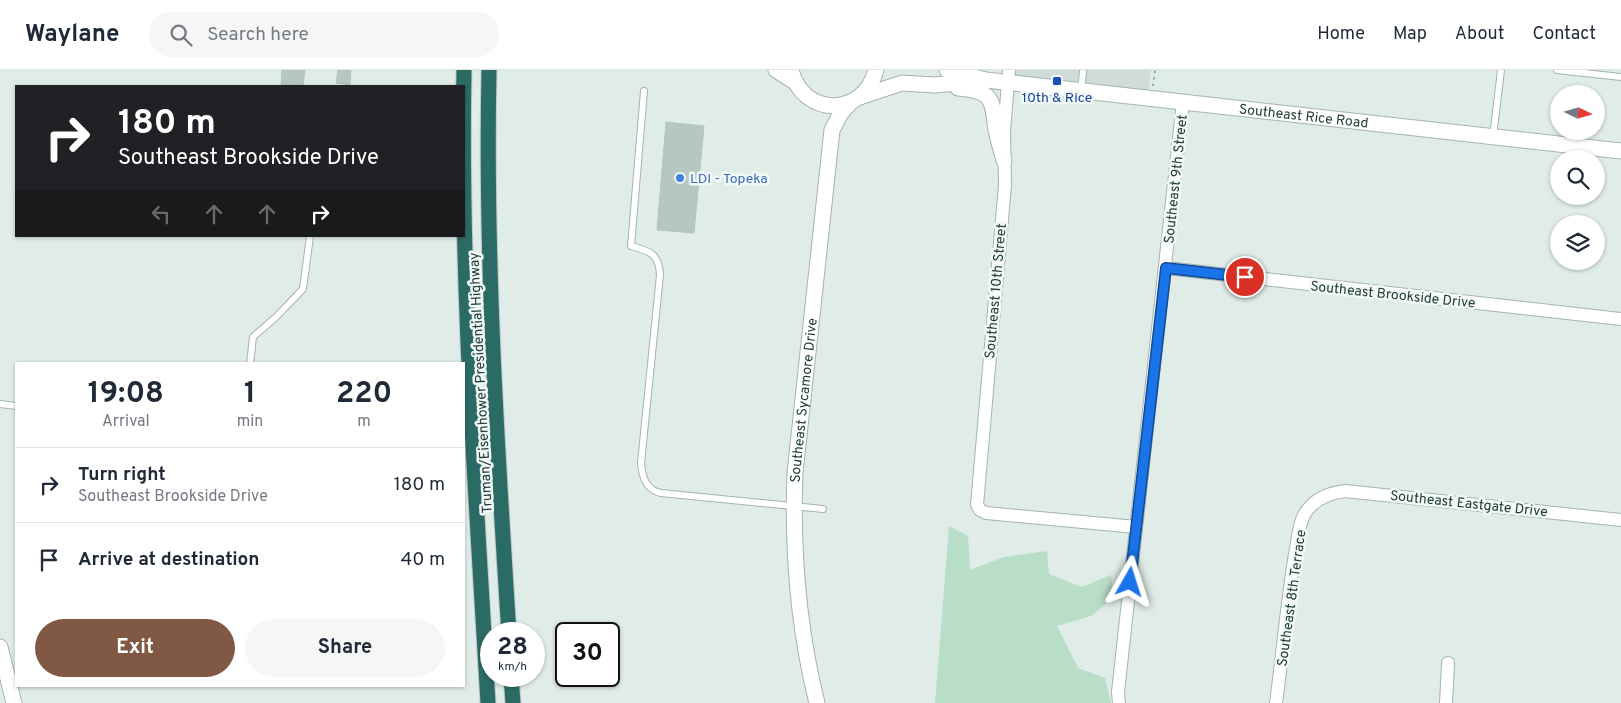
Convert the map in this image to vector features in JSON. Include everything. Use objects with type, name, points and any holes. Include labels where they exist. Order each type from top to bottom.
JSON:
[{"type":"highway","name":"Truman/Eisenhower Presidential Highway","points":[[489,73],[490,248],[494,371],[508,622]]},
{"type":"highway","name":"Truman/Eisenhower Presidential Highway","points":[[465,159],[467,330],[483,622]]},
{"type":"highway","points":[[484,703],[485,687]]},
{"type":"highway","name":"Truman/Eisenhower Presidential Highway","points":[[487,687],[488,703]]},
{"type":"highway","points":[[512,687],[513,703]]},
{"type":"street","points":[[776,70],[793,76]]},
{"type":"street","name":"Southeast Sycamore Drive","points":[[817,703],[804,643],[798,600],[794,506],[797,450],[832,130],[841,112],[871,85],[876,70]]},
{"type":"street","name":"Southeast Rice Road","points":[[947,70],[986,80]]},
{"type":"street","name":"Southeast Rice Road","points":[[793,76],[807,96],[824,104],[842,105],[902,83],[935,85],[1009,76],[1081,91],[1621,151]]},
{"type":"street","name":"Southeast 10th Street","points":[[1009,76],[1004,132],[1005,185],[976,502],[980,510],[986,513],[1136,527]]},
{"type":"street","points":[[935,85],[975,89],[986,95],[995,109],[999,142],[1004,160]]},
{"type":"street","name":"Southeast 9th Street","points":[[1119,703],[1118,692],[1183,102]]},
{"type":"street","name":"Southeast Brookside Drive","points":[[1166,268],[1621,319]]},
{"type":"street","name":"Southeast Eastgate Drive","points":[[1318,499],[1332,492],[1345,491],[1621,520]]},
{"type":"street","name":"Southeast 8th Terrace","points":[[1276,703],[1294,562],[1302,519],[1310,506],[1318,499]]},
{"type":"street","points":[[0,647],[14,703]]},
{"type":"street","points":[[1446,703],[1448,662]]},
{"type":"lane","points":[[1493,136],[1502,70]]},
{"type":"lane","points":[[1557,70],[1621,77]]},
{"type":"lane","points":[[1081,91],[1083,72]]},
{"type":"lane","points":[[644,91],[631,246],[652,253],[660,265],[642,463],[644,480],[654,492],[824,509]]},
{"type":"lane","points":[[250,362],[253,336],[276,317],[303,290],[310,237]]},
{"type":"lane","points":[[0,404],[15,406]]},
{"type":"path","points":[[1152,88],[1155,70]]},
{"type":"shaded area","points":[[1010,70],[1151,70],[1148,98],[1008,82]]},
{"type":"green space","points":[[949,526],[968,536],[970,570],[1004,557],[1047,551],[1049,574],[1082,587],[1111,575],[1114,598],[1091,616],[1057,626],[1078,668],[1105,678],[1111,703],[935,703]]},
{"type":"building","points":[[282,70],[305,70],[303,85],[281,85]]},
{"type":"building","points":[[338,70],[351,70],[350,85],[336,83]]},
{"type":"building","name":"LDI - Topeka","points":[[666,122],[704,126],[694,233],[657,230]]},
{"type":"place","name":"10th & Rice","points":[[1057,81]]},
{"type":"place","name":"LDI - Topeka","points":[[680,178]]},
{"type":"route","points":[[1130,582],[1166,268],[1245,277]]}]
